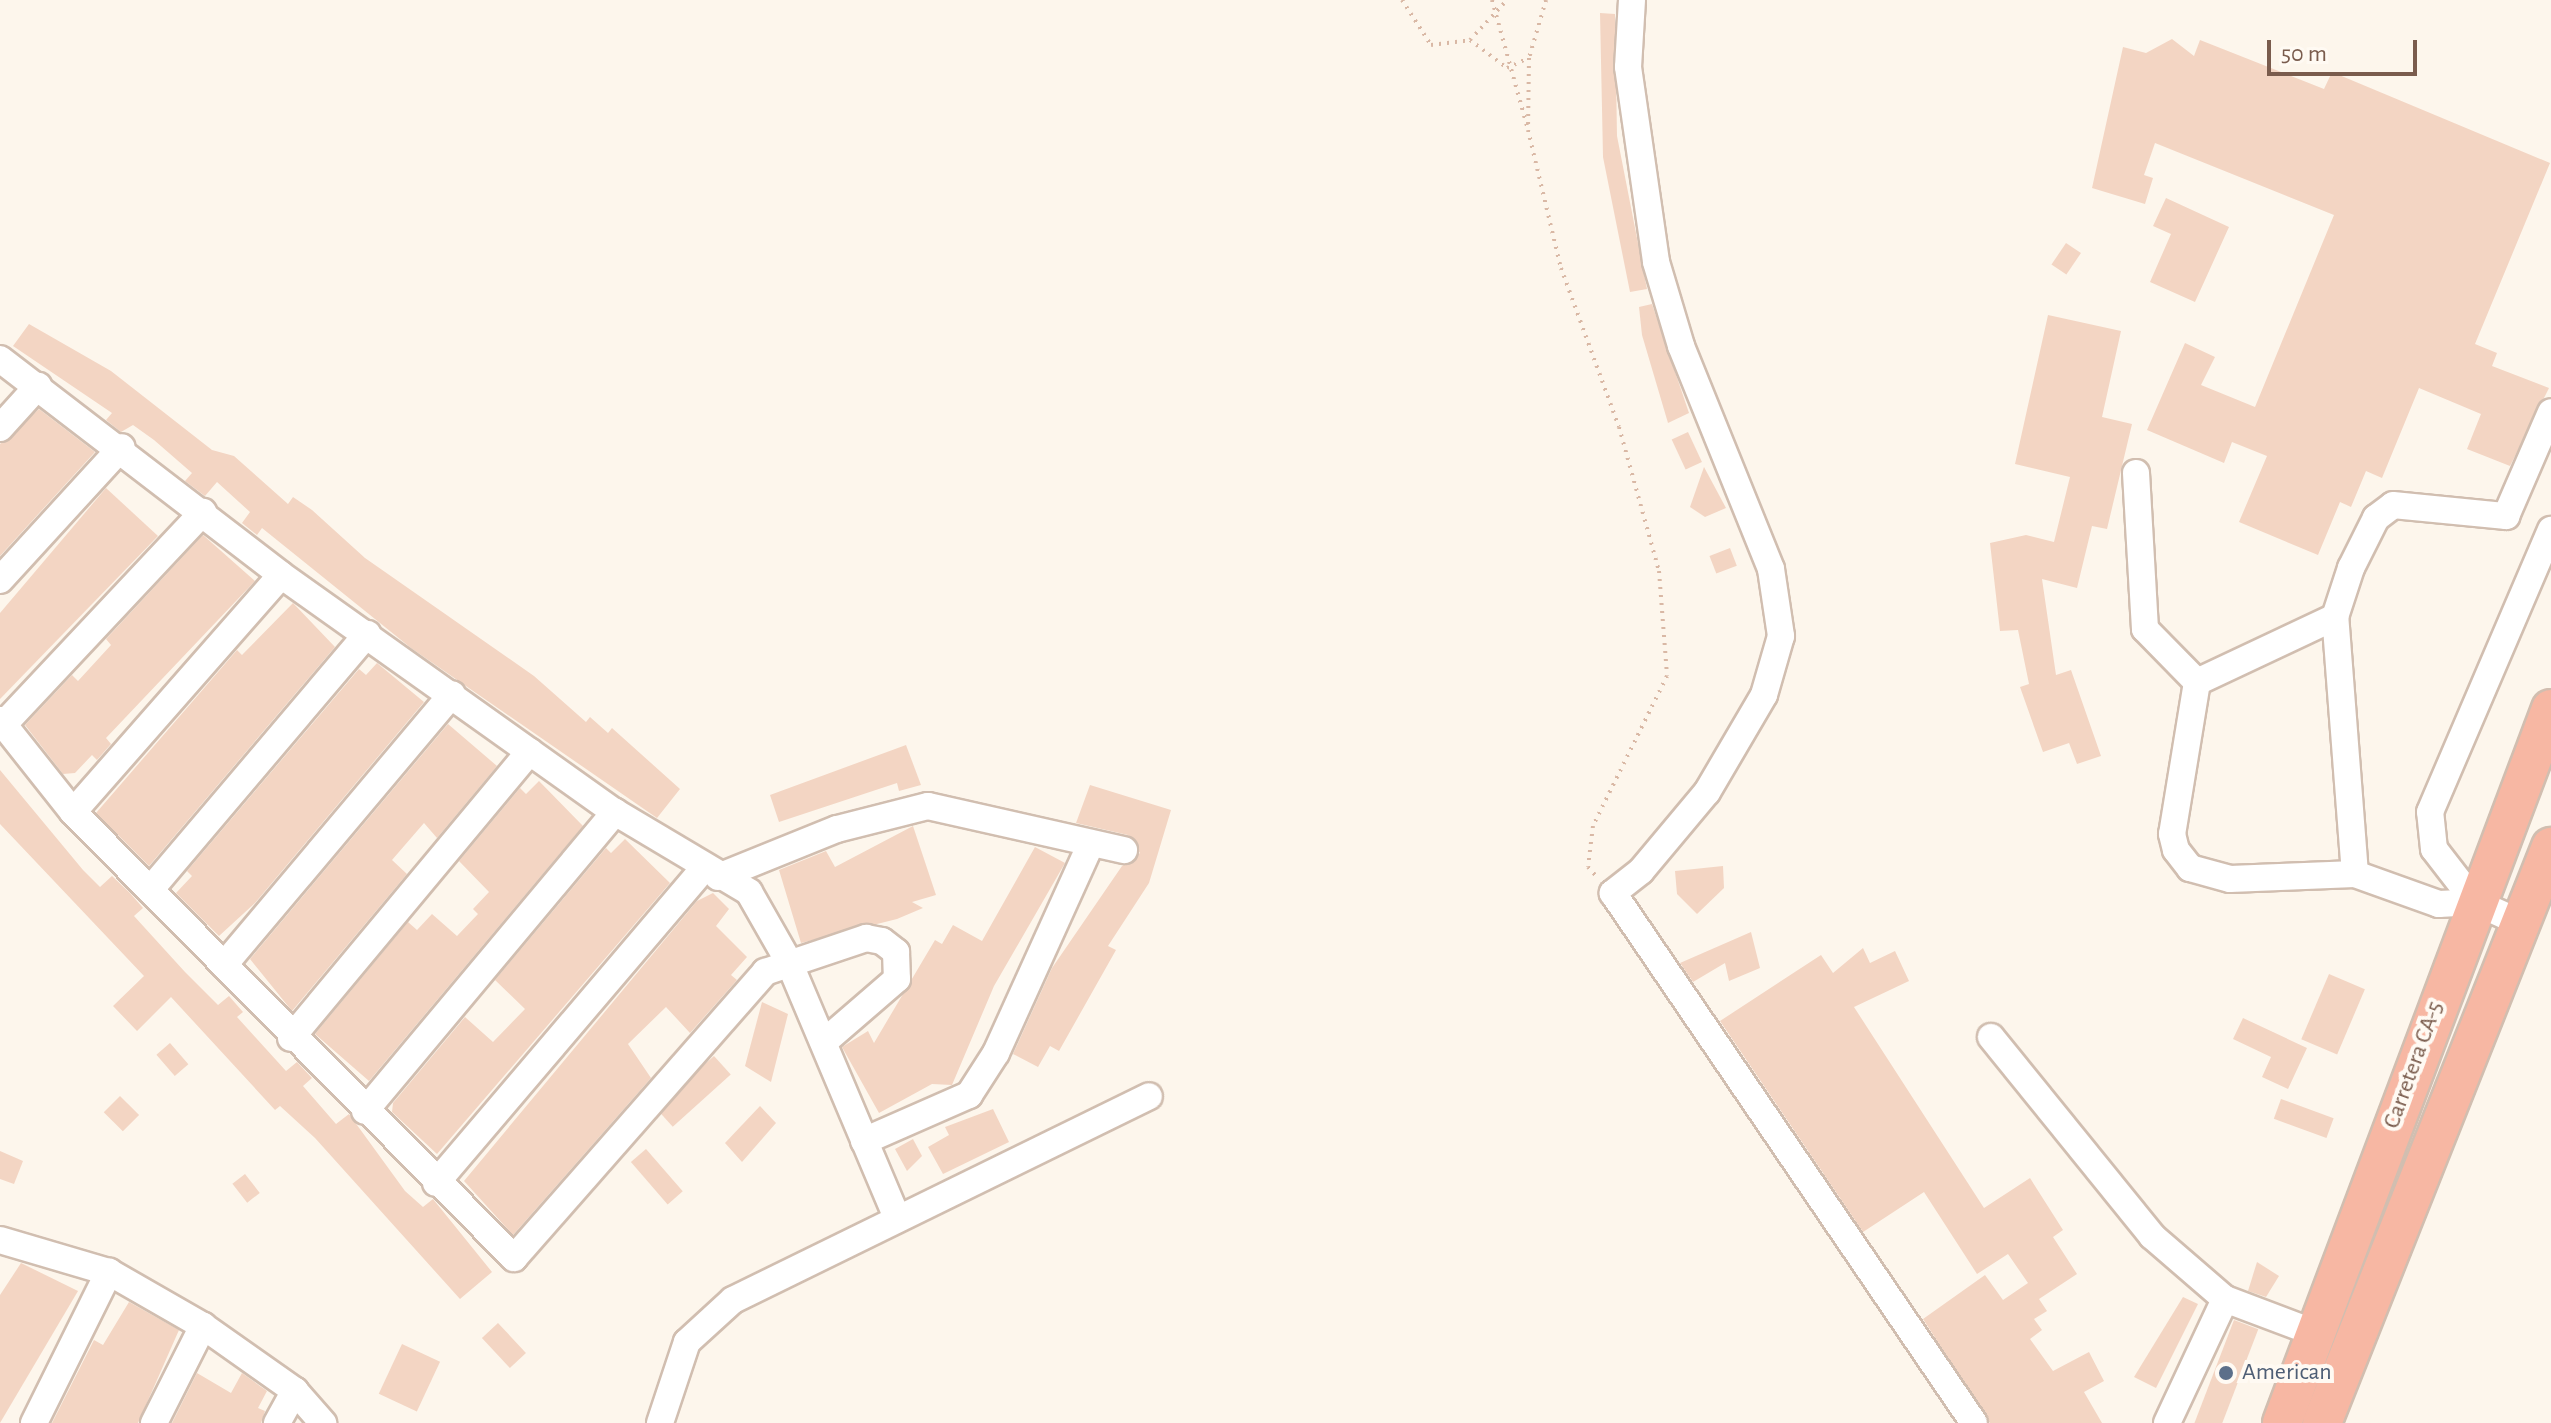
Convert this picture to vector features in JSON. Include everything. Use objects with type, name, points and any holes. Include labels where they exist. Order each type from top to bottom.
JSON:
[{"type":"highway","name":"Carretera CA-5","points":[[2282,1423],[2475,902],[2551,709]]},
{"type":"highway","name":"Carretera CA-5","points":[[2322,1423],[2363,1312],[2551,847]]},
{"type":"street","points":[[1632,0],[1628,67],[1656,262],[1681,346],[1771,569],[1781,636],[1764,695],[1707,792],[1641,871],[1613,893],[1974,1423]]},
{"type":"street","points":[[0,359],[122,447],[281,575],[615,812],[711,873],[749,892],[789,962],[896,1215]]},
{"type":"street","points":[[0,428],[38,386]]},
{"type":"street","points":[[2355,874],[2335,617],[2376,518],[2393,505],[2506,516],[2551,412]]},
{"type":"street","points":[[0,580],[122,447]]},
{"type":"street","points":[[2136,473],[2145,629],[2197,682]]},
{"type":"street","points":[[203,512],[2,722],[73,812],[224,965],[291,1038],[514,1258],[765,972],[866,938],[896,952],[900,966],[888,991],[824,1042]]},
{"type":"street","points":[[2475,902],[2434,849],[2430,812],[2551,530]]},
{"type":"street","points":[[73,812],[281,575]]},
{"type":"street","points":[[2197,682],[2335,617]]},
{"type":"street","points":[[150,890],[367,634]]},
{"type":"street","points":[[2197,682],[2172,834],[2190,868],[2230,879],[2355,874],[2439,904],[2475,902],[2521,923]]},
{"type":"street","points":[[224,965],[452,694]]},
{"type":"street","points":[[291,1038],[530,751]]},
{"type":"street","points":[[436,1183],[711,873],[837,829],[928,806],[1124,850]]},
{"type":"street","points":[[365,1111],[615,812]]},
{"type":"street","points":[[864,1141],[969,1095],[996,1053],[1091,844]]},
{"type":"street","points":[[1991,1037],[2152,1236],[2225,1299],[2315,1333]]},
{"type":"street","points":[[660,1423],[687,1342],[733,1300],[896,1215],[1058,1145],[1149,1096]]},
{"type":"street","points":[[3,1247],[109,1272],[203,1326],[295,1391],[323,1423]]},
{"type":"street","points":[[34,1423],[109,1272]]},
{"type":"street","points":[[2167,1423],[2225,1299]]},
{"type":"street","points":[[154,1423],[203,1326]]},
{"type":"street","points":[[277,1423],[295,1391]]},
{"type":"path","points":[[1402,0],[1431,45],[1470,40],[1502,14]]},
{"type":"path","points":[[1492,0],[1502,14]]},
{"type":"path","points":[[1507,0],[1502,14],[1507,68],[1528,130],[1561,268],[1619,427],[1659,571],[1667,676],[1593,826],[1588,867],[1613,893]]},
{"type":"path","points":[[1528,130],[1529,58],[1546,0]]},
{"type":"path","points":[[1470,40],[1507,68]]},
{"type":"path","points":[[1507,68],[1529,58]]},
{"type":"building","points":[[1600,13],[1615,14],[1617,136],[1647,289],[1630,292],[1603,157]]},
{"type":"building","points":[[2172,39],[2194,56],[2200,40],[2324,89],[2332,72],[2550,163],[2475,344],[2497,353],[2492,366],[2549,388],[2510,466],[2467,449],[2481,414],[2419,388],[2382,478],[2366,471],[2351,507],[2340,502],[2318,555],[2239,522],[2267,456],[2232,442],[2224,463],[2147,430],[2185,343],[2215,357],[2201,385],[2255,407],[2334,215],[2155,143],[2144,175],[2153,178],[2145,204],[2092,188],[2123,47],[2146,53]]},
{"type":"building","points":[[2166,198],[2229,227],[2195,302],[2150,282],[2171,234],[2153,226]]},
{"type":"building","points":[[2066,243],[2081,253],[2066,275],[2051,265]]},
{"type":"building","points":[[1652,304],[1689,413],[1668,423],[1642,335],[1639,307]]},
{"type":"building","points":[[2048,315],[2121,331],[2102,417],[2132,424],[2107,529],[2092,526],[2077,588],[2042,579],[2056,675],[2071,670],[2101,756],[2077,764],[2069,743],[2043,752],[2020,687],[2029,684],[2018,630],[2000,631],[1990,543],[2026,535],[2054,542],[2070,477],[2015,464]]},
{"type":"building","points":[[29,324],[111,371],[212,450],[234,456],[288,504],[293,497],[312,510],[365,558],[534,676],[586,722],[590,717],[608,733],[612,728],[680,789],[657,818],[411,648],[262,528],[257,535],[242,523],[250,512],[217,482],[205,496],[185,481],[192,473],[154,440],[133,425],[121,432],[106,420],[112,413],[13,346]]},
{"type":"building","points":[[39,409],[95,452],[0,556],[0,444]]},
{"type":"building","points":[[1688,432],[1702,462],[1686,470],[1672,440]]},
{"type":"building","points":[[1704,467],[1726,508],[1705,517],[1690,507]]},
{"type":"building","points":[[106,488],[158,536],[0,699],[0,613]]},
{"type":"building","points":[[203,535],[255,581],[106,738],[111,744],[97,760],[92,755],[75,773],[63,774],[25,725],[72,675],[78,681],[111,645],[106,639]]},
{"type":"building","points":[[1730,548],[1737,566],[1716,574],[1709,556]]},
{"type":"building","points":[[293,603],[335,647],[149,866],[96,813],[237,650],[242,655]]},
{"type":"building","points":[[377,663],[424,702],[255,903],[219,936],[176,893],[192,876],[187,871],[359,669],[366,675]]},
{"type":"building","points":[[448,724],[497,766],[437,838],[424,823],[392,860],[407,874],[292,1011],[250,959]]},
{"type":"building","points":[[906,745],[921,785],[899,791],[897,783],[779,822],[770,795]]},
{"type":"building","points":[[0,770],[83,870],[100,887],[112,876],[130,893],[143,908],[134,916],[185,972],[218,1005],[229,996],[243,1012],[237,1017],[286,1071],[297,1062],[312,1078],[303,1086],[336,1124],[349,1114],[405,1191],[423,1207],[433,1199],[492,1272],[460,1299],[315,1138],[280,1106],[275,1110],[171,997],[137,1031],[113,1006],[144,976],[0,824]]},
{"type":"building","points":[[539,781],[583,826],[369,1081],[315,1034],[408,922],[417,930],[432,914],[457,936],[478,914],[473,909],[489,892],[459,861],[520,788],[526,794]]},
{"type":"building","points":[[1090,785],[1171,810],[1149,883],[1108,946],[1116,950],[1059,1051],[1050,1046],[1038,1067],[1013,1054],[1052,968],[1122,866],[1140,853],[1128,835],[1076,823]]},
{"type":"building","points":[[913,826],[936,895],[912,902],[923,908],[897,919],[801,943],[779,870],[826,851],[835,867]]},
{"type":"building","points":[[625,839],[670,883],[437,1154],[392,1112],[393,1103],[465,1017],[493,1042],[525,1009],[495,980],[606,848],[611,853]]},
{"type":"building","points":[[1035,847],[1065,863],[994,986],[952,1085],[932,1084],[879,1113],[842,1047],[868,1031],[874,1043],[935,940],[942,944],[953,925],[982,941]]},
{"type":"building","points":[[1723,866],[1724,888],[1697,914],[1677,894],[1675,871]]},
{"type":"building","points":[[713,893],[729,909],[716,926],[747,957],[731,975],[737,980],[690,1033],[666,1007],[628,1044],[651,1078],[513,1235],[464,1181],[697,901]]},
{"type":"building","points":[[1751,932],[1760,968],[1729,981],[1725,963],[1693,982],[1680,963]]},
{"type":"building","points":[[1863,948],[1870,963],[1895,951],[1909,981],[1854,1007],[1984,1208],[2030,1178],[2063,1230],[2053,1237],[2077,1274],[2039,1299],[2047,1311],[2034,1319],[2042,1330],[2030,1339],[2053,1371],[2089,1352],[2104,1381],[2084,1392],[2102,1423],[1990,1423],[1923,1319],[1985,1275],[2003,1300],[2028,1283],[2008,1254],[1977,1274],[1924,1192],[1863,1232],[1720,1021],[1821,955],[1833,973]]},
{"type":"building","points":[[2329,974],[2365,989],[2337,1055],[2301,1039]]},
{"type":"building","points":[[762,1002],[788,1014],[771,1082],[745,1066]]},
{"type":"building","points":[[2243,1018],[2307,1048],[2288,1089],[2262,1077],[2271,1057],[2233,1039]]},
{"type":"building","points":[[170,1043],[188,1064],[175,1076],[156,1055]]},
{"type":"building","points":[[714,1056],[731,1075],[673,1127],[656,1108]]},
{"type":"building","points":[[120,1096],[139,1115],[123,1131],[104,1112]]},
{"type":"building","points":[[2281,1099],[2334,1118],[2326,1138],[2274,1119]]},
{"type":"building","points":[[760,1106],[776,1123],[742,1162],[725,1143]]},
{"type":"building","points":[[993,1109],[1009,1142],[943,1174],[928,1147],[949,1135],[945,1127]]},
{"type":"building","points":[[913,1139],[922,1156],[907,1171],[895,1149]]},
{"type":"building","points":[[646,1149],[683,1191],[668,1204],[631,1162]]},
{"type":"building","points":[[0,1151],[23,1161],[14,1184],[0,1179]]},
{"type":"building","points":[[245,1174],[260,1193],[247,1203],[232,1184]]},
{"type":"building","points":[[2257,1262],[2279,1276],[2266,1297],[2248,1291]]},
{"type":"building","points":[[21,1263],[78,1291],[0,1423],[0,1295]]},
{"type":"building","points":[[2183,1297],[2198,1304],[2156,1388],[2134,1377]]},
{"type":"building","points":[[129,1302],[179,1330],[138,1423],[52,1423],[94,1340],[103,1345]]},
{"type":"building","name":"American","points":[[2234,1320],[2258,1329],[2222,1423],[2194,1423]]},
{"type":"building","points":[[498,1323],[526,1353],[510,1368],[482,1338]]},
{"type":"building","points":[[402,1344],[440,1362],[417,1412],[379,1394]]},
{"type":"building","points":[[197,1373],[231,1393],[242,1373],[267,1391],[258,1408],[265,1411],[261,1423],[172,1423]]},
{"type":"place","name":"American","points":[[2226,1373]]}]
